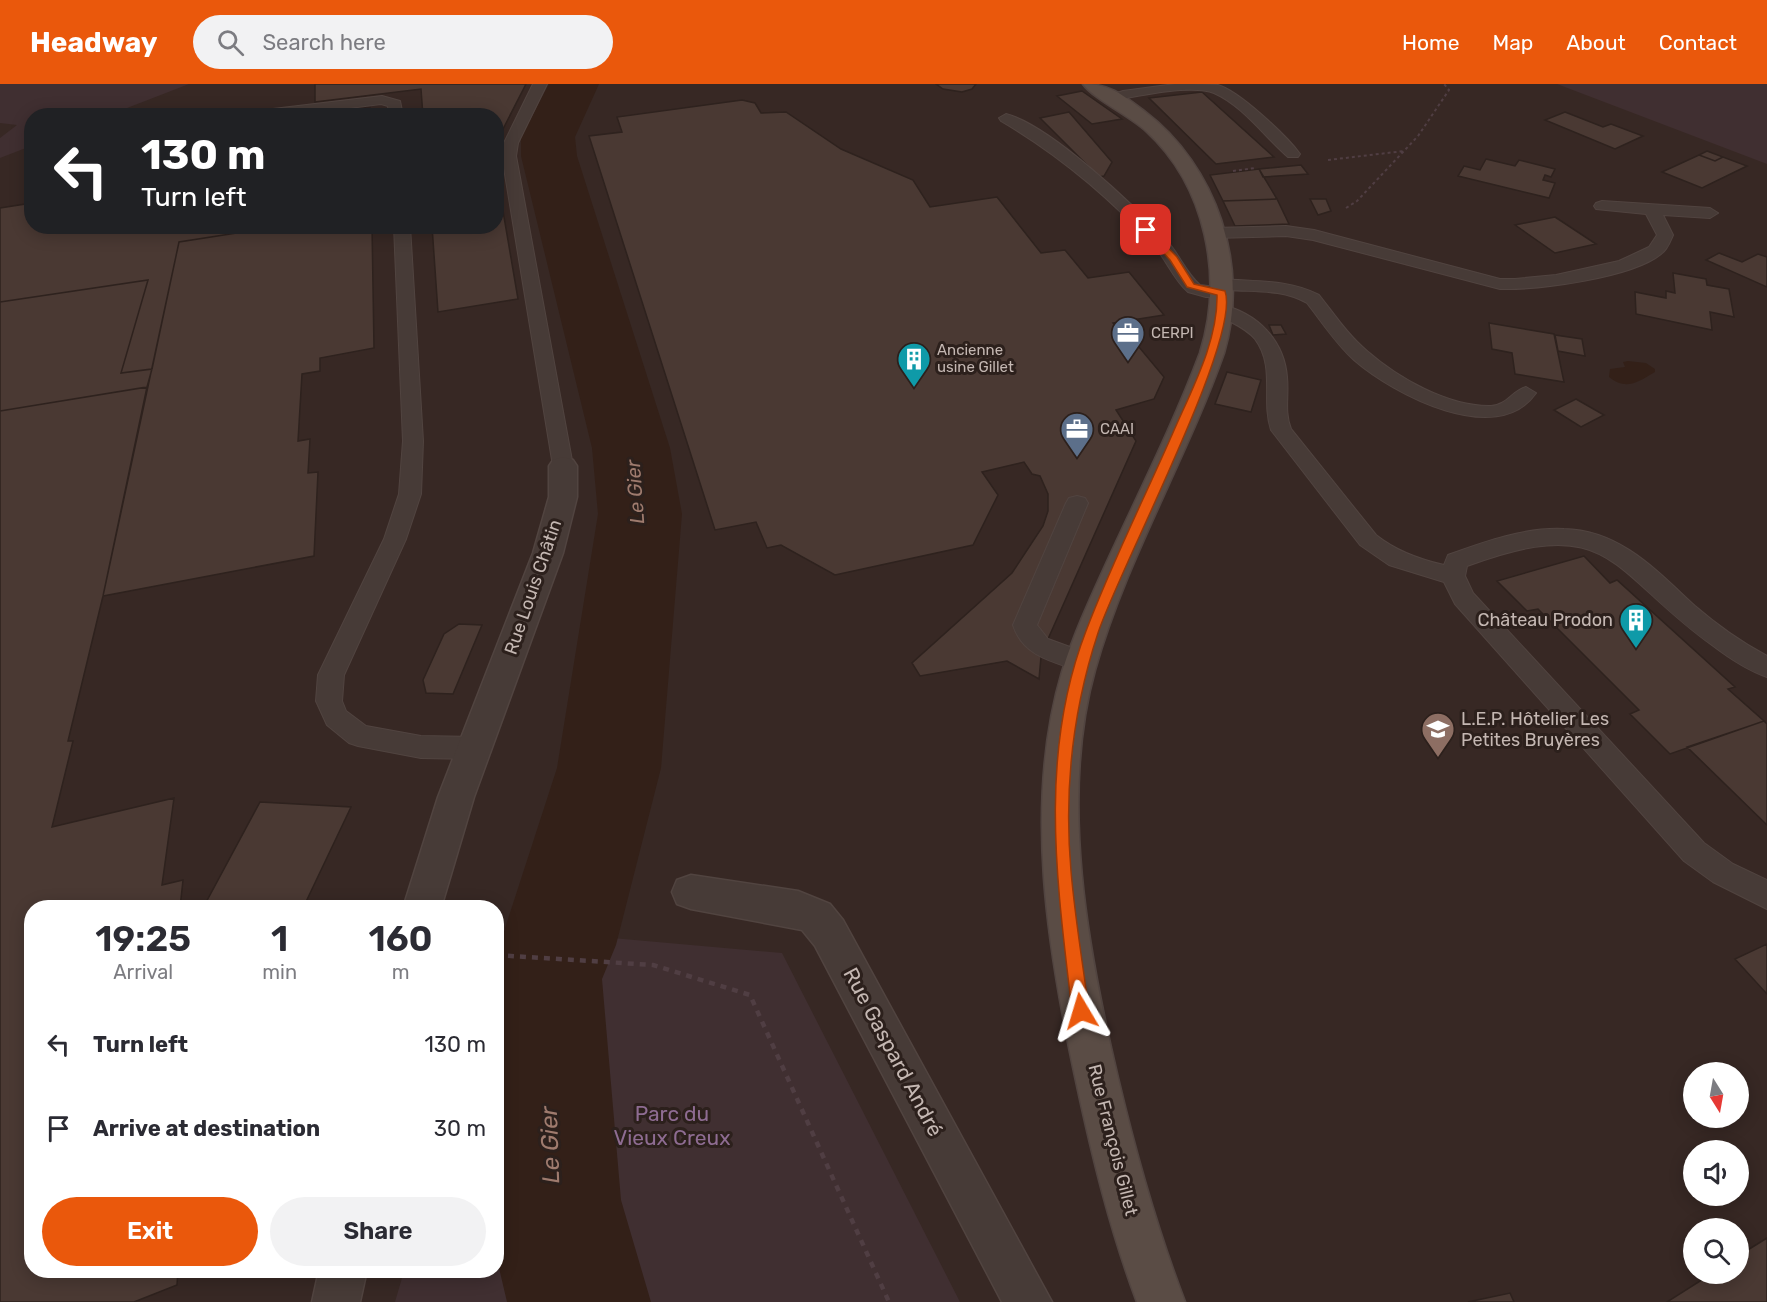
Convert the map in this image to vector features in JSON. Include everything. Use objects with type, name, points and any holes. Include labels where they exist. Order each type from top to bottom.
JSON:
[{"type":"main road","name":"Rue François Gillet","points":[[1102,90],[1142,117],[1169,143],[1191,176],[1208,211],[1221,260],[1222,295],[1206,369],[1092,632],[1070,707],[1063,778],[1063,870],[1081,1011],[1122,1187],[1161,1302]]},
{"type":"street","name":"Rue Louis Châtin","points":[[424,900],[456,797],[548,553],[563,497],[563,466]]},
{"type":"street","name":"Rue Gaspard André","points":[[691,892],[798,909],[816,917],[829,933],[1028,1302]]},
{"type":"street","points":[[336,1302],[341,1278]]},
{"type":"lane","name":"Rue Louis Châtin","points":[[540,84],[511,143],[509,156],[563,466]]},
{"type":"lane","points":[[1102,90],[1194,86],[1213,88],[1230,98],[1293,154]]},
{"type":"lane","points":[[314,108],[391,100],[395,108]]},
{"type":"lane","points":[[1006,118],[1046,140],[1074,160],[1174,258],[1191,285],[1222,295],[1291,289],[1303,293],[1312,299],[1360,355],[1385,374],[1446,404],[1493,411],[1513,407],[1521,402],[1526,393]]},
{"type":"lane","points":[[1602,207],[1710,213]]},
{"type":"lane","points":[[1214,232],[1286,231],[1314,235],[1500,284],[1524,286],[1617,266],[1654,252],[1662,244],[1665,235],[1652,210]]},
{"type":"lane","points":[[402,234],[413,441],[410,494],[395,539],[332,675],[329,701],[336,718],[358,735],[421,747],[475,748]]},
{"type":"lane","points":[[1222,295],[1261,333],[1276,366],[1278,389],[1275,415],[1281,430],[1368,540],[1383,555],[1404,564],[1453,576]]},
{"type":"lane","points":[[1077,503],[1025,625],[1026,634],[1033,641],[1083,662]]},
{"type":"lane","points":[[1767,667],[1746,657],[1701,624],[1629,559],[1607,546],[1576,537],[1545,538],[1480,552],[1456,561],[1453,576],[1463,598],[1694,852],[1723,873],[1767,895]]},
{"type":"path","points":[[1286,231],[1341,211],[1358,201],[1436,113],[1449,90],[1444,84]]},
{"type":"path","points":[[504,956],[653,965],[750,995],[890,1302]]},
{"type":"green space","points":[[0,84],[189,84],[127,108],[24,108],[24,149],[0,158],[0,138],[17,125],[0,123]]},
{"type":"green space","points":[[1557,84],[1767,84],[1767,164]]},
{"type":"green space","name":"Parc du Vieux Creux","points":[[504,928],[782,953],[960,1302],[395,1302],[402,1278],[504,1278]]},
{"type":"shaded area","points":[[1623,362],[1646,363],[1655,369],[1655,372],[1632,384],[1621,384],[1609,377],[1610,369],[1625,367]]},
{"type":"building","points":[[315,84],[526,84],[504,127],[504,108],[422,108],[421,89],[315,102]]},
{"type":"building","points":[[936,84],[976,84],[972,89],[962,92],[943,89]]},
{"type":"building","points":[[1082,91],[1122,119],[1092,124],[1057,96]]},
{"type":"building","points":[[1202,92],[1274,157],[1216,164],[1149,98]]},
{"type":"building","name":"Ancienne usine Gillet","points":[[742,100],[755,103],[761,113],[786,112],[841,149],[913,180],[930,207],[997,197],[1041,253],[1065,250],[1088,278],[1129,272],[1164,315],[1113,323],[1128,342],[1134,341],[1164,377],[1154,399],[1116,410],[1136,441],[1044,648],[1039,679],[1007,661],[920,676],[912,663],[1012,573],[1043,526],[1048,511],[1048,494],[1040,476],[1032,474],[1024,462],[982,472],[998,495],[973,545],[835,575],[781,545],[767,548],[756,522],[715,530],[589,136],[622,132],[617,117]]},
{"type":"building","points":[[1069,112],[1112,162],[1104,176],[1099,177],[1040,118]]},
{"type":"building","points":[[1565,112],[1603,127],[1611,124],[1643,136],[1615,149],[1545,120]]},
{"type":"building","points":[[1707,151],[1723,157],[1715,161],[1699,155]]},
{"type":"building","points":[[1699,155],[1715,161],[1723,157],[1747,166],[1702,188],[1662,172]]},
{"type":"building","points":[[1486,159],[1515,166],[1519,160],[1555,169],[1551,177],[1545,175],[1543,180],[1555,183],[1549,198],[1458,176],[1464,166],[1480,170]]},
{"type":"building","points":[[1301,165],[1308,174],[1263,177],[1259,169]]},
{"type":"building","points":[[1259,169],[1277,199],[1223,201],[1210,175]]},
{"type":"building","points":[[1277,199],[1289,224],[1235,226],[1223,201]]},
{"type":"building","points":[[1310,199],[1326,199],[1331,211],[1318,215]]},
{"type":"building","points":[[24,204],[24,234],[230,234],[179,242],[152,369],[121,373],[148,280],[0,302],[0,208]]},
{"type":"building","points":[[504,217],[518,299],[438,312],[433,234],[504,234]]},
{"type":"building","points":[[1555,217],[1596,244],[1555,253],[1515,225]]},
{"type":"building","points":[[230,234],[372,234],[374,348],[320,358],[320,371],[302,374],[298,441],[310,439],[308,473],[318,472],[314,556],[103,596],[179,242]]},
{"type":"building","points":[[1719,253],[1742,262],[1758,254],[1767,257],[1767,287],[1706,260]]},
{"type":"building","points":[[1673,273],[1706,279],[1707,285],[1729,289],[1734,317],[1710,312],[1712,330],[1636,314],[1635,292],[1666,298],[1666,291],[1675,293]]},
{"type":"building","points":[[148,280],[121,373],[152,369],[147,387],[0,411],[0,302]]},
{"type":"building","points":[[1489,323],[1554,334],[1564,382],[1515,374],[1512,353],[1492,349]]},
{"type":"building","points":[[1269,325],[1281,325],[1286,334],[1273,335]]},
{"type":"building","points":[[1555,335],[1582,339],[1585,356],[1558,351]]},
{"type":"building","points":[[1227,372],[1261,380],[1251,412],[1215,404]]},
{"type":"building","points":[[147,387],[103,596],[68,741],[73,741],[52,827],[174,798],[162,885],[183,880],[181,900],[24,900],[24,1278],[177,1278],[177,1285],[134,1302],[0,1302],[0,411]]},
{"type":"building","points":[[1576,399],[1604,415],[1581,427],[1554,410]]},
{"type":"building","name":"Château Prodon","points":[[1584,556],[1610,583],[1617,580],[1735,687],[1728,689],[1764,721],[1670,754],[1630,714],[1639,710],[1538,609],[1527,611],[1497,581]]},
{"type":"building","points":[[459,624],[482,625],[453,694],[426,693],[423,680],[444,634]]},
{"type":"building","points":[[1764,721],[1767,724],[1767,825],[1687,747]]},
{"type":"building","points":[[260,802],[351,807],[307,900],[207,900]]},
{"type":"building","points":[[1767,944],[1767,994],[1735,959]]},
{"type":"building","points":[[1767,1238],[1767,1302],[1667,1302],[1695,1284],[1749,1284],[1749,1249]]},
{"type":"building","points":[[1510,1293],[1514,1302],[1468,1302]]},
{"type":"waterway","name":"Le Gier","points":[[558,945],[609,768],[640,514],[631,448],[549,156],[548,137],[574,84]]},
{"type":"waterway","name":"Le Gier","points":[[544,985],[553,1200],[579,1302]]},
{"type":"place","name":"CERPI","points":[[1128,362]]},
{"type":"place","name":"Ancienne usine Gillet","points":[[914,388]]},
{"type":"place","name":"CAAI","points":[[1077,458]]},
{"type":"place","name":"Château Prodon","points":[[1636,649]]},
{"type":"place","name":"L.E.P. Hôtelier Les Petites Bruyères","points":[[1438,758]]},
{"type":"route","points":[[1081,1011],[1063,870],[1063,778],[1070,707],[1092,632],[1206,369],[1222,310],[1222,292],[1202,290],[1191,285],[1174,258],[1146,230]]}]
